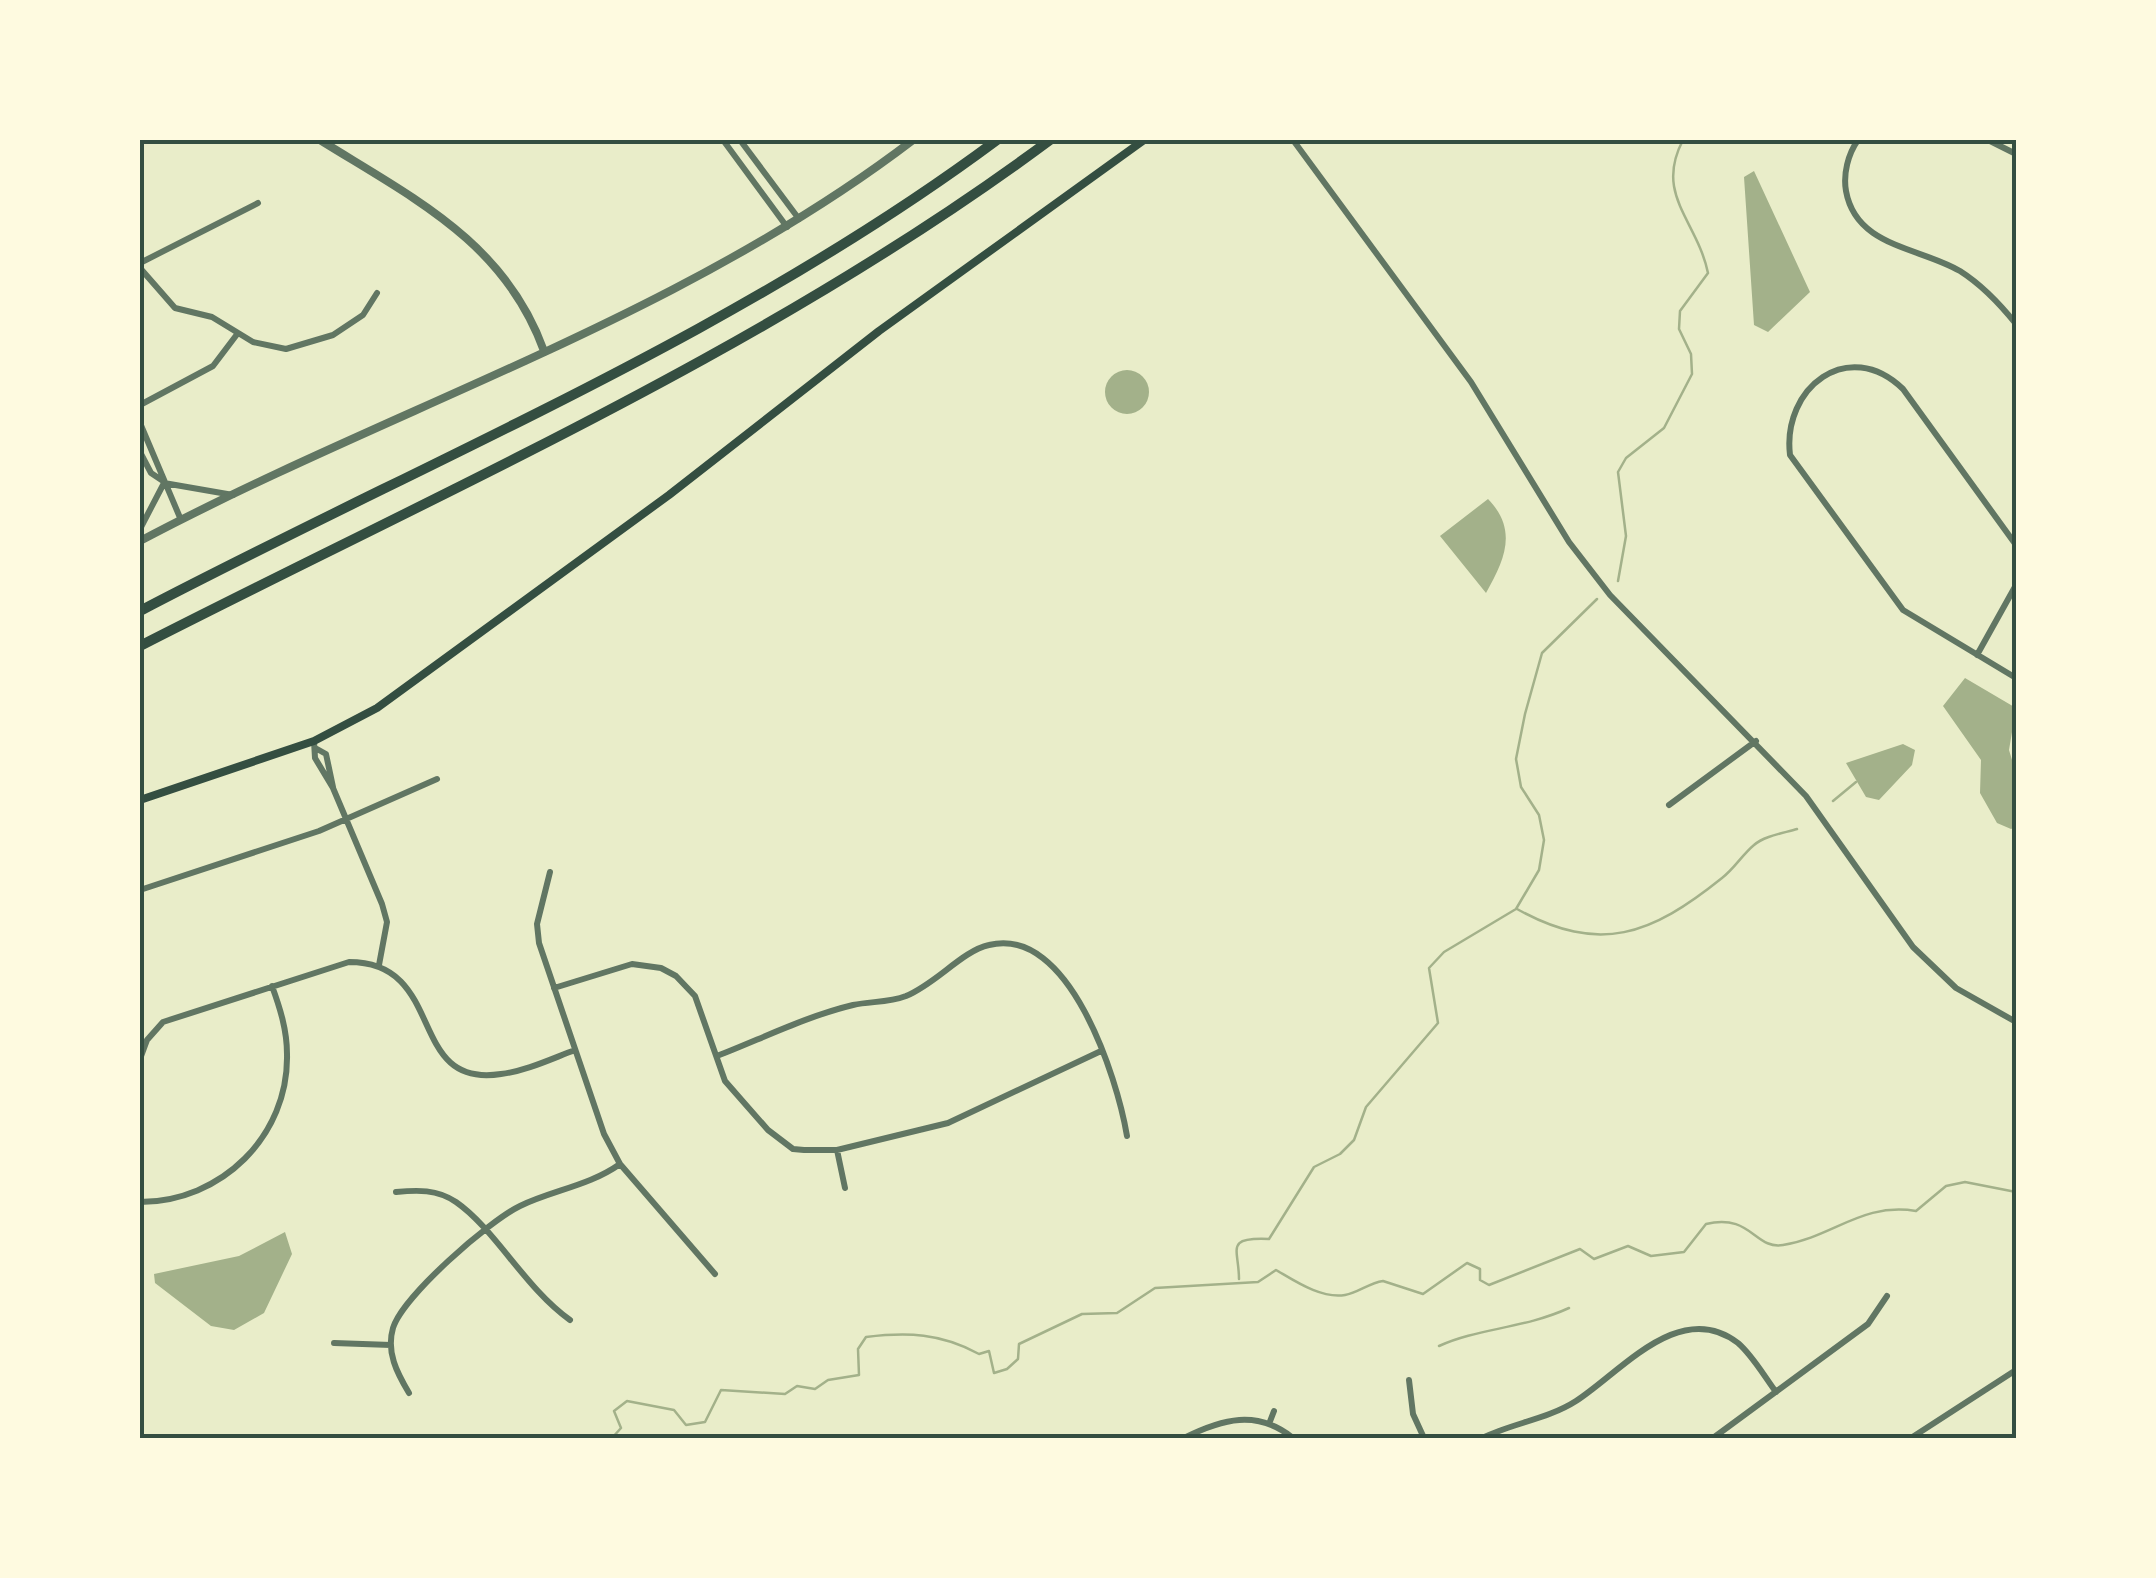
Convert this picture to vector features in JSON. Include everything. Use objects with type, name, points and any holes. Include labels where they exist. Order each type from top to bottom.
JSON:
[{"type":"highway","points":[[140,611],[730,312],[882,220],[997,140]]},
{"type":"highway","points":[[140,646],[735,345],[900,246],[1050,140]]},
{"type":"main road","points":[[140,800],[316,745],[377,708],[669,495],[879,330],[1144,140]]},
{"type":"street","points":[[320,140],[460,230],[494,260],[522,298],[544,351]]},
{"type":"street","points":[[723,140],[787,227]]},
{"type":"street","points":[[740,140],[800,220]]},
{"type":"street","points":[[140,541],[635,312],[800,220],[913,140]]},
{"type":"street","points":[[1292,140],[1470,382],[1570,542],[1610,595],[1806,796],[1912,947],[1956,988],[2016,1022]]},
{"type":"street","points":[[1858,140],[1844,182],[1848,204],[1858,221],[1890,244],[1960,272],[2016,324]]},
{"type":"street","points":[[1988,140],[2016,154]]},
{"type":"street","points":[[258,203],[140,266],[175,308],[212,318],[269,347],[304,346],[333,335],[363,315],[377,293]]},
{"type":"street","points":[[140,405],[212,366],[238,334]]},
{"type":"street","points":[[2016,544],[1903,389],[1885,375],[1834,370],[1812,384],[1796,403],[1787,429],[1790,454],[1802,476],[1903,610],[2016,678]]},
{"type":"street","points":[[140,423],[161,465],[163,482],[180,520]]},
{"type":"street","points":[[140,452],[151,473],[163,482],[234,495]]},
{"type":"street","points":[[140,529],[163,482]]},
{"type":"street","points":[[1977,655],[2016,585]]},
{"type":"street","points":[[1670,805],[1756,741]]},
{"type":"street","points":[[316,745],[326,754],[333,788],[387,922],[379,965]]},
{"type":"street","points":[[140,890],[347,820],[437,779]]},
{"type":"street","points":[[550,872],[537,924],[596,1114],[620,1164],[715,1274]]},
{"type":"street","points":[[716,1056],[855,1004],[894,1000],[949,972],[977,948],[1007,942],[1034,948],[1055,964],[1120,1090],[1127,1136]]},
{"type":"street","points":[[140,1060],[147,1040],[164,1022],[349,962],[379,965],[409,987],[434,1044],[465,1070],[499,1075],[575,1050]]},
{"type":"street","points":[[554,988],[632,964],[661,968],[695,996],[726,1081],[768,1130],[794,1148],[837,1150],[948,1122],[1101,1051]]},
{"type":"street","points":[[140,1202],[177,1198],[214,1183],[249,1156],[268,1129],[280,1102],[288,1057],[272,986]]},
{"type":"street","points":[[837,1150],[844,1188]]},
{"type":"street","points":[[409,1393],[396,1372],[391,1344],[392,1330],[410,1300],[484,1232],[522,1205],[595,1180],[620,1164]]},
{"type":"street","points":[[396,1192],[437,1192],[458,1202],[548,1304],[570,1320]]},
{"type":"street","points":[[1713,1438],[1868,1324],[1887,1296]]},
{"type":"street","points":[[1482,1438],[1566,1406],[1660,1340],[1688,1329],[1714,1332],[1737,1343],[1776,1392]]},
{"type":"street","points":[[334,1343],[391,1344]]},
{"type":"street","points":[[1911,1438],[2016,1370]]},
{"type":"street","points":[[1409,1380],[1412,1414],[1424,1438]]},
{"type":"street","points":[[1269,1424],[1274,1410]]},
{"type":"street","points":[[1184,1438],[1231,1419],[1269,1424],[1292,1438]]},
{"type":"shaded area","points":[[1754,171],[1810,292],[1768,332],[1754,325],[1744,177]]},
{"type":"shaded area","points":[[1127,370],[1143,376],[1149,392],[1143,408],[1127,414],[1111,408],[1105,392],[1111,376]]},
{"type":"shaded area","points":[[1488,499],[1506,533],[1499,568],[1486,593],[1440,536]]},
{"type":"shaded area","points":[[1965,678],[2016,708],[2009,750],[2016,773],[2016,827],[2011,829],[1997,823],[1980,793],[1981,760],[1943,706]]},
{"type":"shaded area","points":[[1903,744],[1915,750],[1912,765],[1879,800],[1866,797],[1846,763]]},
{"type":"shaded area","points":[[285,1232],[292,1254],[264,1313],[234,1330],[211,1326],[155,1283],[154,1274],[239,1256]]},
{"type":"waterway","points":[[1618,581],[1626,536],[1618,472],[1626,458],[1664,428],[1692,374],[1691,354],[1679,329],[1680,311],[1708,273],[1675,192],[1675,159],[1683,140]]},
{"type":"waterway","points":[[1239,1279],[1240,1243],[1269,1239],[1314,1167],[1340,1154],[1354,1140],[1366,1107],[1438,1023],[1429,968],[1444,952],[1516,909],[1539,870],[1544,840],[1539,815],[1521,787],[1516,759],[1525,714],[1542,653],[1597,599]]},
{"type":"waterway","points":[[1833,801],[1856,782]]},
{"type":"waterway","points":[[1517,909],[1574,932],[1624,932],[1648,925],[1696,898],[1758,842],[1797,829]]},
{"type":"waterway","points":[[612,1438],[621,1428],[614,1411],[627,1401],[674,1410],[686,1425],[705,1422],[721,1390],[785,1394],[797,1386],[815,1389],[828,1380],[859,1375],[858,1349],[866,1337],[924,1336],[979,1354],[989,1351],[994,1373],[1007,1369],[1018,1359],[1019,1344],[1082,1314],[1117,1313],[1155,1288],[1258,1282],[1276,1270],[1309,1288],[1336,1296],[1383,1281],[1423,1294],[1467,1263],[1480,1269],[1480,1280],[1489,1285],[1580,1249],[1594,1259],[1628,1246],[1651,1256],[1684,1252],[1706,1224],[1733,1223],[1765,1242],[1783,1245],[1879,1211],[1916,1211],[1946,1186],[1965,1182],[2016,1192]]},
{"type":"waterway","points":[[1439,1346],[1569,1308]]}]
